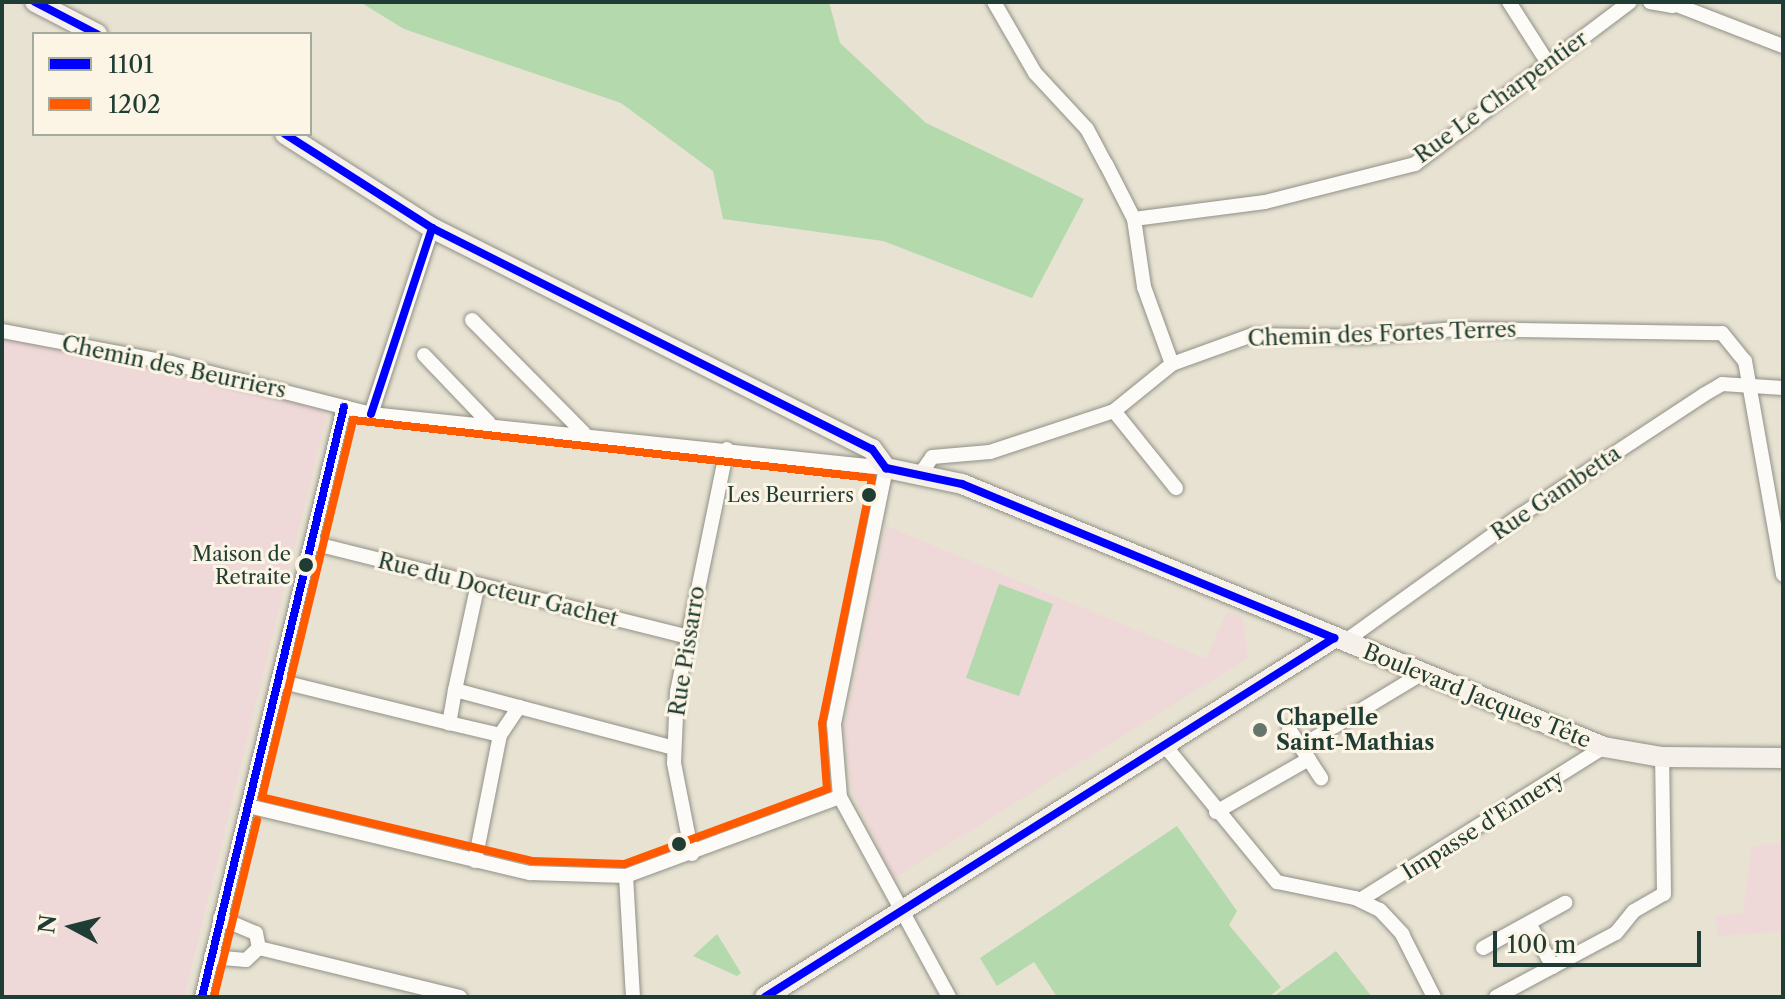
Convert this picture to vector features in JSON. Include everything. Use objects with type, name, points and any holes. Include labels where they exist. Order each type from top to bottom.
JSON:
[{"type":"street","points":[[35,2],[93,32]]},
{"type":"street","points":[[994,2],[1035,73],[1087,129],[1134,219],[1144,287],[1172,364]]},
{"type":"street","points":[[1509,2],[1548,63]]},
{"type":"street","name":"Rue Le Charpentier","points":[[1134,219],[1265,202],[1415,164],[1630,2]]},
{"type":"street","points":[[1650,2],[1671,4],[1783,46]]},
{"type":"street","points":[[288,136],[432,228],[872,449],[886,468],[834,724],[840,797],[949,997]]},
{"type":"street","points":[[371,414],[432,228]]},
{"type":"street","points":[[472,320],[584,433]]},
{"type":"street","name":"Chemin des Fortes Terres","points":[[921,473],[932,457],[990,452],[1114,411],[1172,364],[1252,335],[1362,337],[1456,329],[1722,333],[1745,361],[1751,386]]},
{"type":"street","name":"Chemin des Beurriers","points":[[2,331],[171,363],[371,414],[489,423],[886,468]]},
{"type":"street","points":[[424,355],[489,423]]},
{"type":"street","name":"Rue Gambetta","points":[[1339,640],[1521,515],[1722,384],[1783,388]]},
{"type":"street","points":[[1751,386],[1783,575]]},
{"type":"street","points":[[202,997],[344,407]]},
{"type":"street","points":[[1114,411],[1176,488]]},
{"type":"street","name":"Rue Pissarro","points":[[692,854],[674,748],[686,636],[727,449]]},
{"type":"street","name":"Boulevard Jacques Tête","points":[[886,468],[962,484],[1604,747],[1662,757],[1783,758]]},
{"type":"street","name":"Rue du Docteur Gachet","points":[[312,543],[477,588],[686,636]]},
{"type":"street","points":[[449,723],[477,588]]},
{"type":"street","points":[[765,997],[1339,640]]},
{"type":"street","points":[[1216,812],[1421,674]]},
{"type":"street","points":[[279,681],[500,735]]},
{"type":"street","points":[[455,690],[674,748]]},
{"type":"street","points":[[475,861],[500,735],[519,707]]},
{"type":"street","points":[[1289,729],[1321,778]]},
{"type":"street","points":[[1166,747],[1216,812],[1277,882],[1360,900],[1380,910],[1402,934],[1434,997]]},
{"type":"street","name":"Impasse d'Ennery","points":[[1360,900],[1604,747]]},
{"type":"street","points":[[1496,997],[1616,933],[1634,911],[1664,894],[1662,757]]},
{"type":"street","points":[[248,806],[475,861],[558,877],[626,876],[840,797]]},
{"type":"street","points":[[626,876],[633,997]]},
{"type":"street","points":[[1483,948],[1565,903]]},
{"type":"street","points":[[220,918],[256,933],[259,948]]},
{"type":"street","points":[[1529,923],[1553,967]]},
{"type":"street","points":[[211,957],[246,960],[259,948]]},
{"type":"street","points":[[259,948],[460,997]]},
{"type":"shaded area","points":[[2,339],[79,351],[320,408],[326,418],[184,997],[2,997]]},
{"type":"shaded area","points":[[886,526],[1206,659],[1227,611],[1243,617],[1248,658],[894,878],[852,792],[844,731]]},
{"type":"shaded area","points":[[1783,843],[1783,931],[1717,936],[1716,916],[1743,913],[1752,846]]},
{"type":"green space","points":[[360,2],[829,2],[840,43],[926,123],[1084,199],[1032,298],[883,241],[723,219],[713,171],[621,103],[404,29]]},
{"type":"green space","points":[[999,584],[1053,604],[1019,696],[966,678]]},
{"type":"green space","points":[[1177,826],[1237,911],[1229,925],[1281,987],[1269,997],[1057,997],[1034,962],[997,986],[980,958]]},
{"type":"green space","points":[[717,934],[741,973],[737,976],[693,956]]},
{"type":"green space","points":[[1336,951],[1372,997],[1273,997]]},
{"type":"transit line","name":"1101","points":[[35,2],[93,32]]},
{"type":"transit line","name":"1101","points":[[288,136],[432,228],[872,449],[886,468],[962,484],[1334,638]]},
{"type":"transit line","name":"1101","points":[[371,414],[432,228]]},
{"type":"transit line","name":"1101","points":[[202,997],[344,407]]},
{"type":"transit line","name":"1202","points":[[353,420],[872,478],[822,723],[827,789],[624,864],[532,861],[262,797],[353,420]]},
{"type":"transit line","name":"1101","points":[[765,997],[1334,638]]},
{"type":"transit line","name":"1202","points":[[214,997],[257,820]]},
{"type":"place","name":"Les Beurriers","points":[[869,495]]},
{"type":"place","name":"Maison de Retraite","points":[[306,565]]},
{"type":"place","name":"Chapelle Saint-Mathias","points":[[1260,730]]}]
